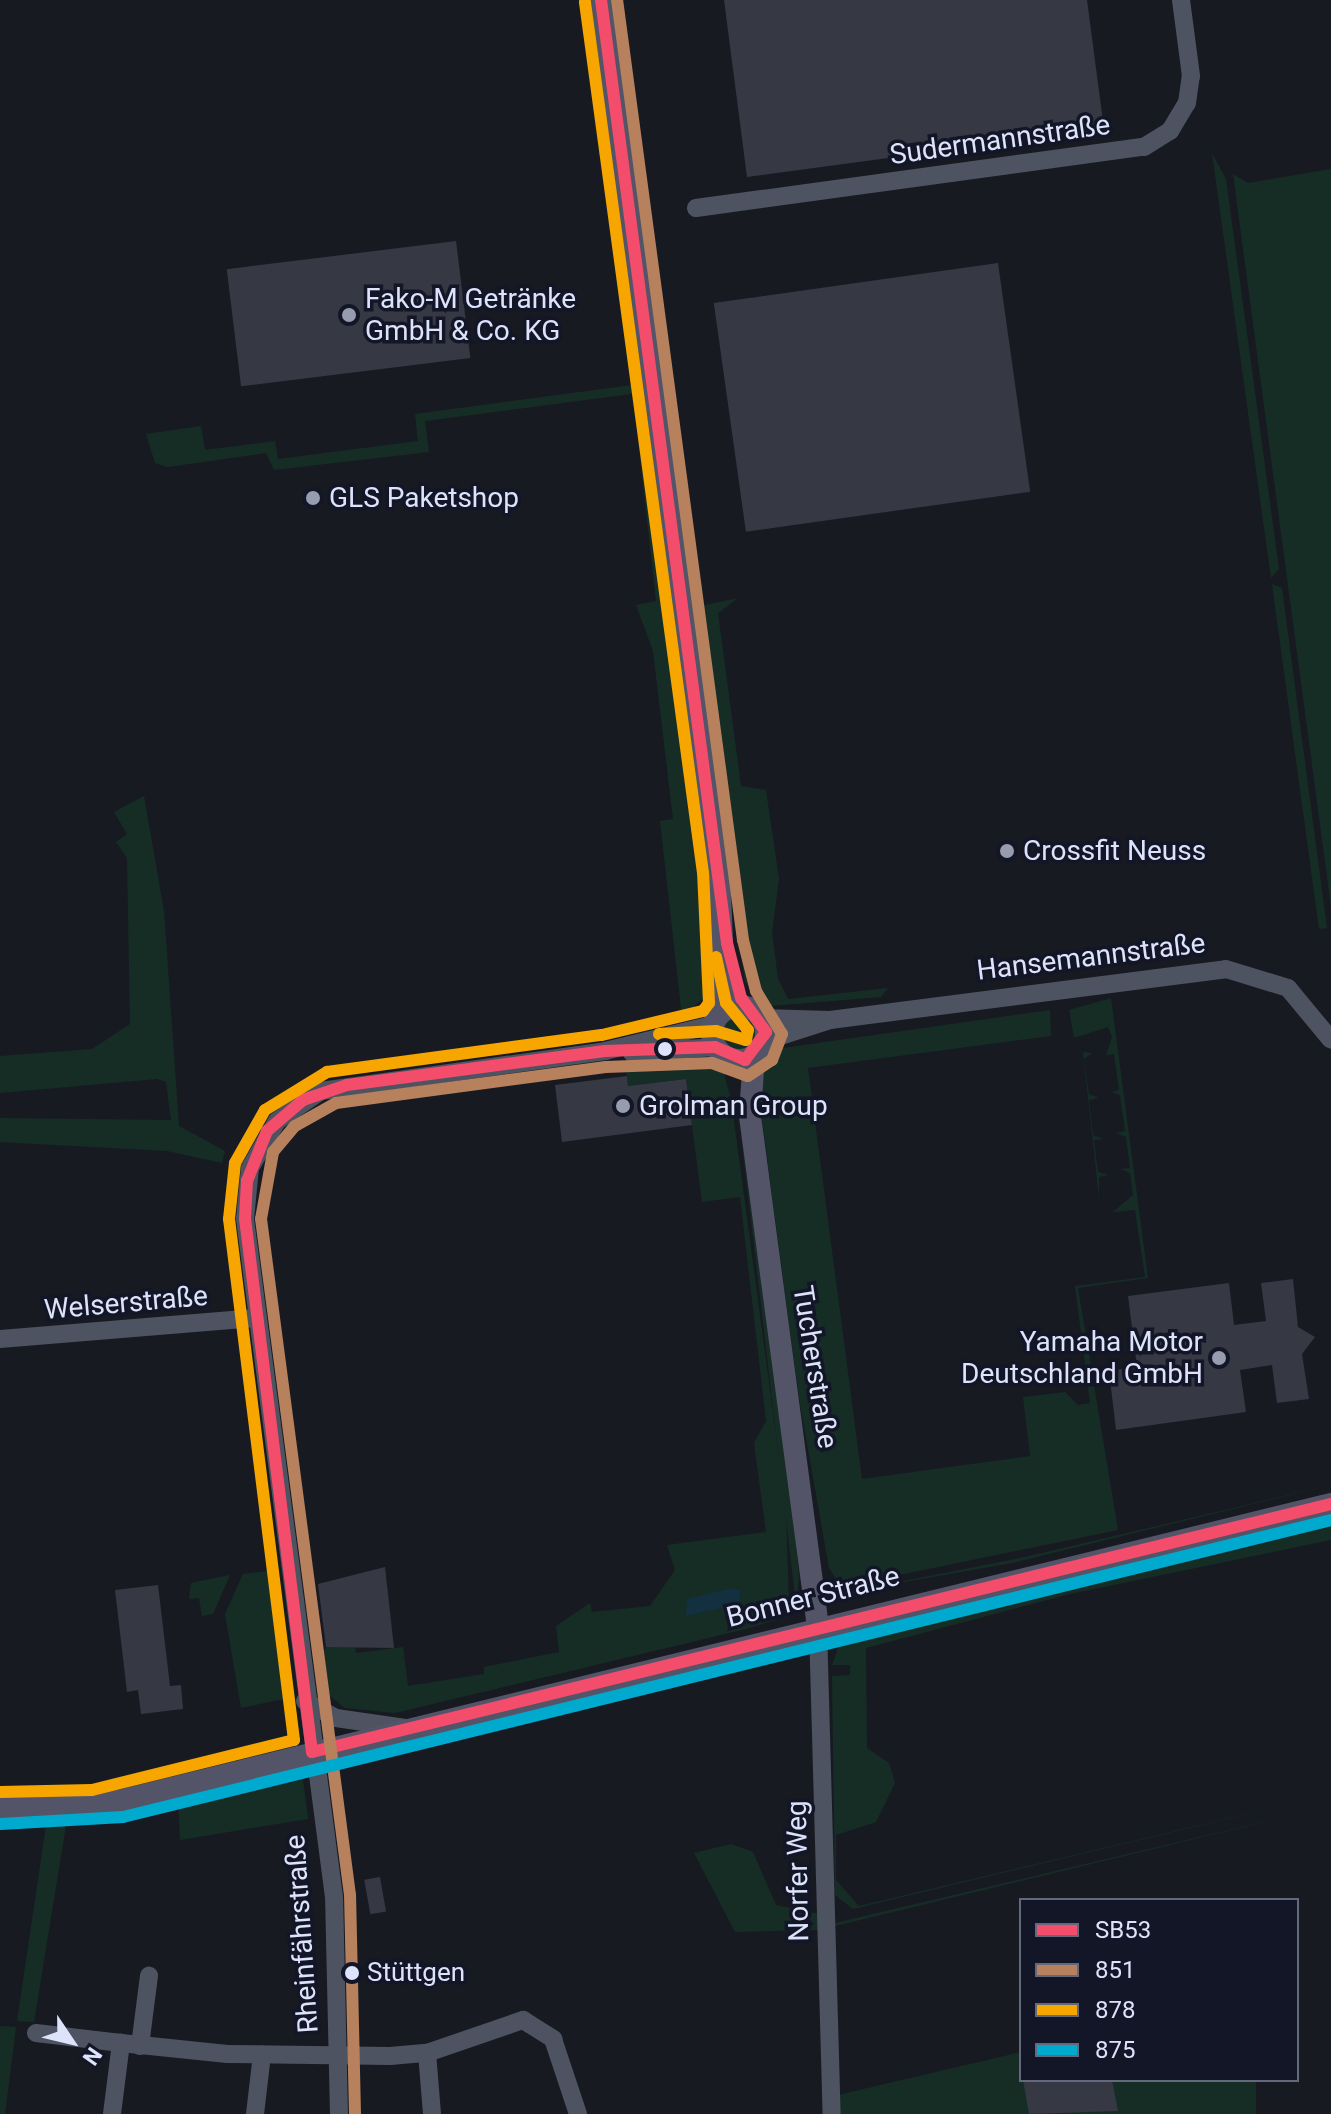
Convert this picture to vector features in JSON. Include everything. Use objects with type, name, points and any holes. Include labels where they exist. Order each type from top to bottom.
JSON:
[{"type":"main road","name":"Tucherstraße","points":[[601,0],[818,1627]]},
{"type":"main road","name":"Bonner Straße","points":[[0,1808],[94,1806],[1331,1504]]},
{"type":"street","name":"Sudermannstraße","points":[[696,208],[1144,147],[1170,131],[1187,103],[1191,76],[1181,0]]},
{"type":"street","name":"Hansemannstraße","points":[[256,1318],[245,1193],[258,1145],[285,1113],[347,1085],[1226,969],[1288,988],[1331,1040]]},
{"type":"street","name":"Welserstraße","points":[[0,1339],[256,1318]]},
{"type":"street","name":"Rheinfährstraße","points":[[256,1318],[305,1701],[334,1897],[339,2114]]},
{"type":"street","name":"Norfer Weg","points":[[818,1627],[832,2114]]},
{"type":"street","points":[[305,1701],[344,1721],[408,1728]]},
{"type":"street","points":[[140,2046],[149,1976]]},
{"type":"street","points":[[36,2033],[140,2046],[262,2054],[427,2053],[533,2021],[553,2039],[578,2114]]},
{"type":"street","points":[[112,2114],[121,2043]]},
{"type":"street","points":[[427,2053],[432,2114]]},
{"type":"street","points":[[255,2114],[262,2054]]},
{"type":"green space","points":[[583,0],[639,393],[425,421],[429,452],[274,470],[266,453],[168,467],[155,463],[146,434],[201,426],[205,450],[275,441],[278,459],[418,441],[415,414],[632,385]]},
{"type":"green space","points":[[1212,153],[1226,179],[1279,569],[1271,578]]},
{"type":"green space","points":[[1331,169],[1331,907],[1233,174],[1248,183]]},
{"type":"green space","points":[[640,402],[715,988],[682,1017],[660,821],[673,819],[653,651],[636,605],[656,601],[634,403]]},
{"type":"green space","points":[[1272,584],[1282,588],[1327,928],[1319,929]]},
{"type":"green space","points":[[738,598],[718,613],[741,786],[766,790],[779,879],[772,933],[778,979],[788,999],[888,988],[881,997],[770,1006],[745,982],[693,615],[696,607]]},
{"type":"green space","points":[[144,796],[164,911],[179,1126],[225,1151],[222,1163],[167,1151],[0,1142],[0,1118],[171,1120],[166,1082],[157,1079],[0,1093],[0,1056],[92,1049],[130,1024],[127,858],[116,842],[127,834],[114,812]]},
{"type":"green space","points":[[1111,998],[1148,1278],[1078,1288],[1118,1530],[841,1587],[829,1568],[799,1398],[757,1082],[776,1049],[1050,1010],[1051,1036],[808,1068],[862,1479],[1030,1456],[1023,1397],[1065,1392],[1078,1405],[1090,1403],[1075,1286],[1145,1277],[1135,1210],[1113,1212],[1133,1195],[1130,1173],[1121,1169],[1130,1168],[1126,1137],[1116,1133],[1125,1131],[1120,1095],[1111,1092],[1119,1090],[1114,1054],[1106,1055],[1112,1037],[1108,1027],[1074,1038],[1069,1010]]},
{"type":"green space","points":[[739,1014],[752,1019],[757,1032],[752,1045],[739,1050],[726,1045],[721,1032],[726,1019]]},
{"type":"green space","points":[[1083,1052],[1092,1053],[1084,1059],[1089,1094],[1099,1098],[1089,1100],[1093,1135],[1104,1139],[1094,1140],[1098,1172],[1109,1175],[1099,1177],[1099,1198]]},
{"type":"green space","points":[[695,1060],[724,1074],[731,1099],[786,1509],[789,1605],[775,1620],[746,1629],[395,1713],[345,1708],[325,1692],[320,1659],[326,1647],[354,1639],[356,1653],[403,1647],[408,1686],[484,1674],[484,1667],[559,1652],[556,1626],[590,1603],[592,1612],[650,1606],[675,1570],[667,1545],[766,1532],[754,1443],[766,1421],[740,1197],[702,1202],[686,1079],[628,1086],[626,1066]]},
{"type":"green space","points":[[735,1084],[795,1531],[799,1577],[796,1604]]},
{"type":"green space","points":[[1331,1485],[1012,1563],[848,1592],[1025,1557]]},
{"type":"green space","points":[[1331,1520],[1331,1540],[1070,1594],[866,1648],[867,1748],[889,1763],[895,1783],[876,1822],[836,1835],[836,1880],[859,1906],[1331,1794],[853,1909],[835,1895],[832,1676],[850,1675],[850,1665],[832,1665],[841,1640]]},
{"type":"green space","points":[[268,1571],[289,1698],[241,1708],[225,1614],[243,1574]]},
{"type":"green space","points":[[230,1575],[213,1614],[202,1616],[199,1598],[189,1599],[191,1583]]},
{"type":"green space","points":[[303,1780],[308,1819],[180,1840],[178,1801],[257,1781]]},
{"type":"green space","points":[[1331,1806],[835,1926],[838,2095],[1019,2052],[1019,2082],[1256,2082],[1256,2114],[836,2114],[831,1924]]},
{"type":"green space","points":[[47,1819],[67,1819],[34,2022],[17,2021]]},
{"type":"green space","points":[[731,1844],[753,1852],[776,1905],[824,1915],[818,1930],[735,1932],[694,1853]]},
{"type":"green space","points":[[0,2026],[16,2027],[5,2114],[0,2114]]},
{"type":"water","points":[[733,1588],[741,1591],[738,1604],[686,1616],[687,1599]]},
{"type":"building","points":[[724,0],[1087,0],[1104,129],[747,177]]},
{"type":"building","name":"Fako-M Getränke GmbH & Co. KG","points":[[456,241],[470,358],[241,386],[227,269]]},
{"type":"building","points":[[998,263],[1030,492],[746,532],[714,303]]},
{"type":"building","name":"Grolman Group","points":[[627,1076],[628,1086],[686,1079],[692,1125],[562,1142],[555,1085]]},
{"type":"building","name":"Yamaha Motor Deutschland GmbH","points":[[1293,1279],[1298,1327],[1315,1337],[1302,1354],[1309,1399],[1277,1403],[1272,1365],[1240,1370],[1246,1412],[1116,1430],[1109,1371],[1137,1367],[1128,1296],[1229,1283],[1234,1325],[1266,1321],[1261,1283]]},
{"type":"building","points":[[385,1567],[394,1648],[326,1647],[318,1584]]},
{"type":"building","points":[[158,1585],[170,1686],[181,1685],[183,1709],[141,1714],[138,1690],[127,1692],[115,1590]]},
{"type":"building","points":[[380,1877],[386,1911],[370,1914],[364,1880]]},
{"type":"building","points":[[1023,2082],[1112,2082],[1118,2111],[1029,2114]]},
{"type":"transit line","name":"SB53","points":[[312,1752],[245,1219],[247,1181],[267,1131],[303,1100],[347,1085],[605,1051],[715,1047],[745,1060],[766,1032],[741,998],[727,943],[601,0]]},
{"type":"transit line","name":"851","points":[[355,2114],[350,1895],[261,1219],[273,1152],[295,1126],[336,1103],[606,1067],[712,1063],[748,1076],[772,1060],[782,1034],[756,991],[743,940],[617,0]]},
{"type":"transit line","name":"878","points":[[0,1792],[92,1790],[294,1740],[229,1219],[235,1163],[265,1110],[327,1072],[602,1035],[703,1011],[709,1003],[703,873],[585,2]]},
{"type":"transit line","name":"878","points":[[659,1034],[716,1031],[746,1040],[748,1030],[726,1003],[716,957]]},
{"type":"transit line","name":"SB53","points":[[312,1752],[1331,1504]]},
{"type":"transit line","name":"875","points":[[1,1824],[123,1817],[1331,1520]]},
{"type":"place","name":"Fako-M Getränke GmbH & Co. KG","points":[[349,315]]},
{"type":"place","name":"GLS Paketshop","points":[[313,498]]},
{"type":"place","name":"Crossfit Neuss","points":[[1007,851]]},
{"type":"place","name":"Grolman Group","points":[[623,1106]]},
{"type":"place","name":"Yamaha Motor Deutschland GmbH","points":[[1219,1358]]},
{"type":"place","name":"Stüttgen","points":[[352,1973]]}]
